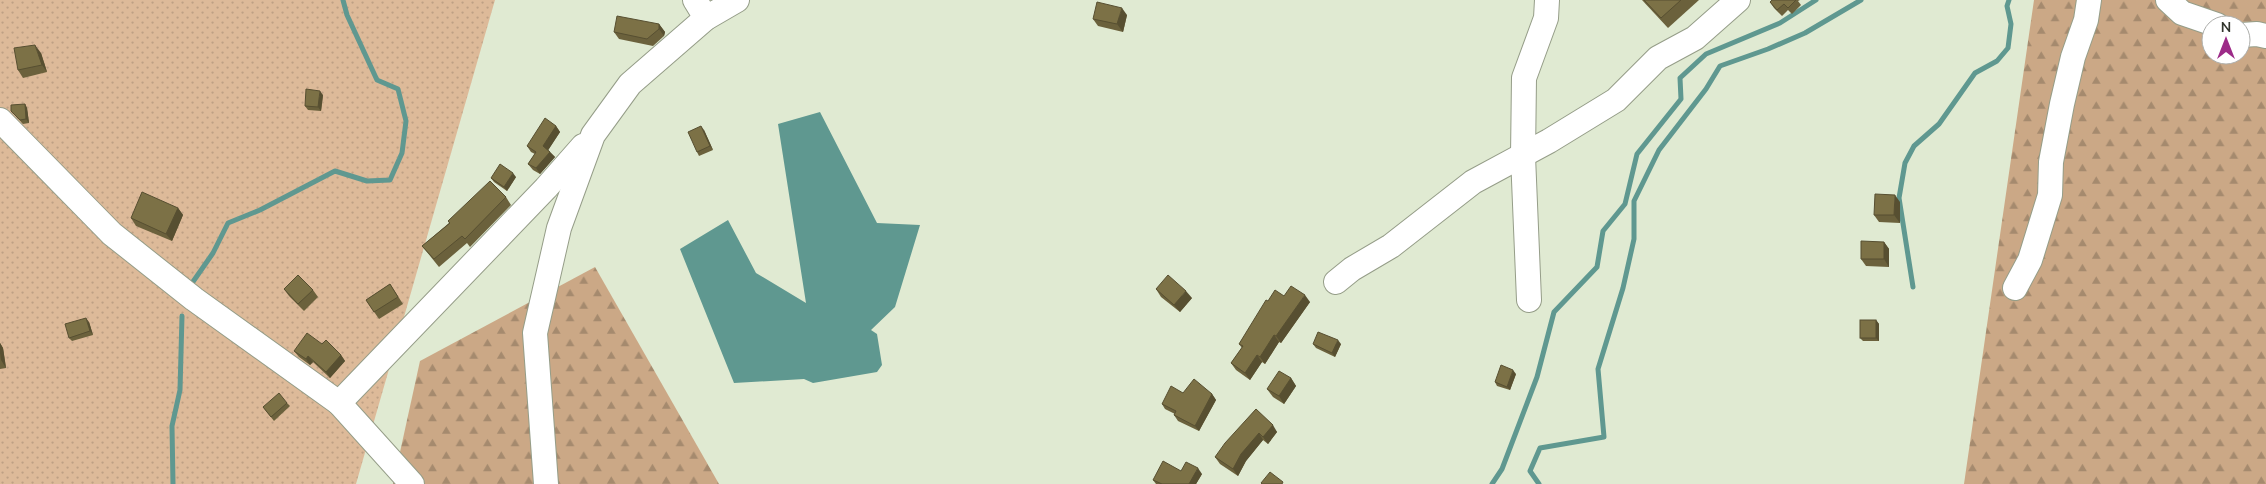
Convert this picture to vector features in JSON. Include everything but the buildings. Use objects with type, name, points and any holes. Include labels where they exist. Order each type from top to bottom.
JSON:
[{"type":"street","points":[[339,402],[546,188],[593,135],[630,84],[701,9],[737,0]]},
{"type":"street","points":[[1529,300],[1523,156],[1524,78],[1546,18],[1547,0]]},
{"type":"street","points":[[1336,282],[1352,269],[1391,246],[1473,182],[1523,156],[1616,100],[1658,58],[1695,38],[1738,0]]},
{"type":"street","points":[[2015,288],[2030,260],[2050,196],[2051,162],[2060,114],[2073,57],[2086,20],[2089,0]]},
{"type":"street","points":[[2168,0],[2182,14],[2201,20]]},
{"type":"street","points":[[2251,34],[2266,36]]},
{"type":"street","points":[[0,120],[112,234],[194,299],[339,402],[412,484]]},
{"type":"street","points":[[546,484],[535,333],[559,228],[593,135]]},
{"type":"shaded area","points":[[0,0],[495,0],[356,484],[0,484]]},
{"type":"green space","points":[[2034,0],[2266,0],[2266,484],[1964,484]]},
{"type":"green space","points":[[595,267],[719,484],[393,484],[420,361]]},
{"type":"water","points":[[820,112],[877,223],[920,225],[895,307],[871,330],[877,334],[882,365],[877,372],[813,383],[804,379],[734,383],[680,249],[728,220],[756,273],[806,303],[778,124]]},
{"type":"waterway","points":[[190,286],[213,253],[228,223],[260,210],[335,171],[367,181],[390,180],[402,153],[406,121],[398,89],[377,80],[347,15],[343,0]]},
{"type":"waterway","points":[[1492,484],[1502,469],[1537,377],[1554,312],[1597,267],[1603,231],[1625,204],[1637,154],[1681,99],[1680,78],[1706,54],[1780,23],[1816,0]]},
{"type":"waterway","points":[[1539,484],[1530,471],[1540,448],[1604,437],[1598,369],[1623,288],[1634,239],[1634,201],[1659,150],[1706,89],[1720,66],[1768,49],[1805,33],[1861,0]]},
{"type":"waterway","points":[[1913,287],[1899,198],[1905,163],[1914,146],[1939,124],[1975,73],[1997,61],[2008,48],[2011,24],[2007,6],[2009,0]]},
{"type":"waterway","points":[[173,484],[172,426],[180,390],[182,316]]}]
